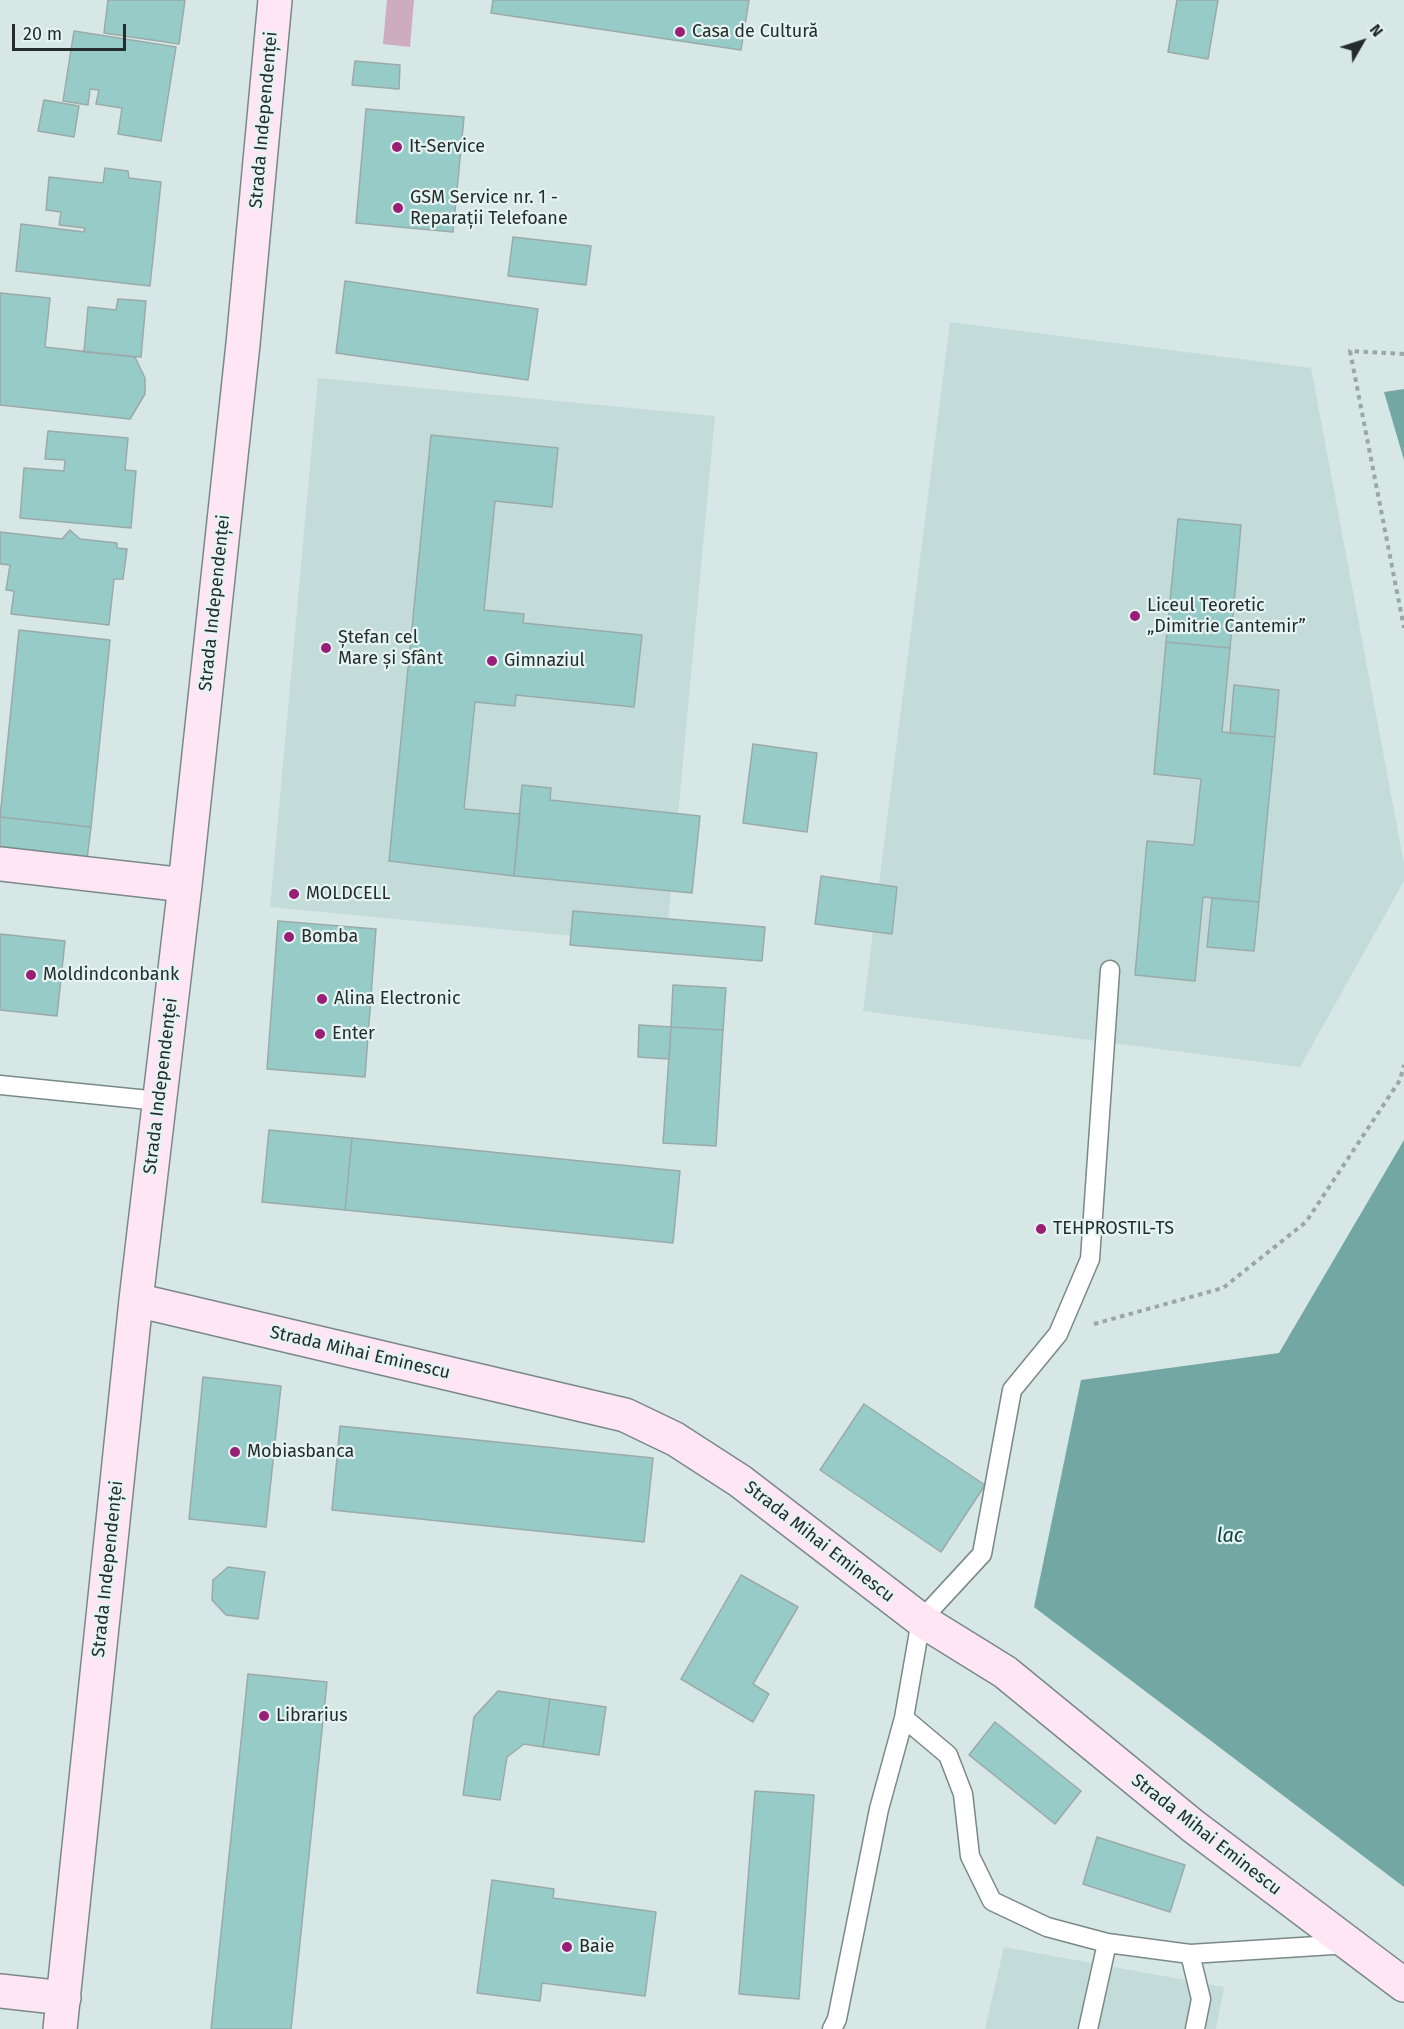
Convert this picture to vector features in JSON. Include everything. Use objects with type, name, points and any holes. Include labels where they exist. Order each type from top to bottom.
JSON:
[{"type":"main road","name":"Strada Independenței","points":[[62,2013],[136,1300],[243,344],[275,0]]},
{"type":"main road","points":[[0,864],[184,885]]},
{"type":"main road","name":"Strada Mihai Eminescu","points":[[136,1300],[625,1415],[675,1439],[740,1481],[921,1620],[1005,1672],[1192,1826],[1404,1985]]},
{"type":"main road","points":[[0,1991],[62,2013]]},
{"type":"lane","points":[[832,2029],[837,2019],[879,1809],[904,1718],[921,1620],[982,1554],[1012,1390],[1058,1334],[1090,1259],[1110,970]]},
{"type":"lane","points":[[0,1085],[159,1101]]},
{"type":"lane","points":[[904,1718],[948,1755],[963,1794],[970,1856],[992,1901],[1047,1927],[1107,1942],[1190,1954],[1349,1944]]},
{"type":"lane","points":[[1088,2029],[1107,1942]]},
{"type":"lane","points":[[1190,1954],[1201,2000],[1196,2029]]},
{"type":"path","points":[[1404,354],[1350,351],[1404,628]]},
{"type":"path","points":[[1058,1334],[1223,1288],[1306,1222],[1400,1080],[1404,1065]]},
{"type":"shaded area","points":[[387,0],[414,0],[410,47],[383,44]]},
{"type":"shaded area","name":"Liceul Teoretic „Dimitrie Cantemir”","points":[[950,322],[1311,368],[1404,864],[1404,881],[1300,1067],[863,1011]]},
{"type":"shaded area","name":"Gimnaziul","points":[[318,378],[715,416],[666,945],[270,907]]},
{"type":"shaded area","points":[[1004,1947],[1224,1987],[1216,2029],[985,2029]]},
{"type":"water","points":[[1404,389],[1404,460],[1384,392]]},
{"type":"water","name":"lac","points":[[1404,1140],[1404,1887],[1034,1607],[1081,1380],[1279,1353]]},
{"type":"building","points":[[108,0],[185,0],[179,44],[104,33]]},
{"type":"building","name":"Casa de Cultură","points":[[493,0],[749,0],[741,50],[491,13]]},
{"type":"building","points":[[1177,0],[1218,0],[1208,59],[1168,52]]},
{"type":"building","points":[[74,31],[176,47],[161,141],[118,134],[122,108],[96,104],[99,90],[90,89],[88,105],[63,101]]},
{"type":"building","points":[[355,61],[400,65],[399,89],[352,85]]},
{"type":"building","points":[[44,100],[79,106],[74,137],[38,131]]},
{"type":"building","points":[[366,109],[464,117],[453,232],[356,223]]},
{"type":"building","points":[[105,168],[128,171],[129,178],[161,182],[150,286],[16,271],[21,224],[84,232],[85,228],[59,225],[61,212],[46,210],[49,177],[103,183]]},
{"type":"building","points":[[513,237],[591,246],[586,285],[508,276]]},
{"type":"building","points":[[345,281],[538,309],[528,380],[336,353]]},
{"type":"building","points":[[0,293],[50,298],[45,347],[135,357],[145,378],[145,394],[130,419],[0,405]]},
{"type":"building","points":[[118,299],[146,301],[141,357],[84,352],[88,307],[116,310]]},
{"type":"building","points":[[48,431],[128,438],[125,470],[136,471],[131,528],[20,518],[24,468],[64,471],[65,460],[45,459]]},
{"type":"building","points":[[431,435],[558,448],[552,507],[495,501],[484,610],[524,614],[523,623],[642,635],[634,707],[516,695],[515,706],[475,702],[464,809],[520,814],[514,876],[389,861]]},
{"type":"building","points":[[1178,519],[1241,525],[1230,648],[1166,642]]},
{"type":"building","points":[[70,530],[80,539],[117,543],[117,548],[127,549],[123,579],[114,579],[109,625],[11,614],[14,591],[6,590],[10,565],[0,564],[0,532],[62,539]]},
{"type":"building","points":[[19,630],[110,640],[91,827],[0,817]]},
{"type":"building","points":[[1166,642],[1230,648],[1222,732],[1275,737],[1259,902],[1203,897],[1195,981],[1135,975],[1147,841],[1194,845],[1201,779],[1154,774]]},
{"type":"building","points":[[1234,685],[1279,690],[1275,737],[1230,733]]},
{"type":"building","points":[[753,744],[817,753],[807,832],[743,823]]},
{"type":"building","points":[[522,785],[551,788],[550,800],[700,816],[692,893],[514,876]]},
{"type":"building","points":[[0,817],[91,827],[87,859],[0,850]]},
{"type":"building","points":[[821,876],[897,887],[892,934],[815,924]]},
{"type":"building","points":[[1212,898],[1259,902],[1254,951],[1207,947]]},
{"type":"building","points":[[573,911],[765,927],[762,961],[570,945]]},
{"type":"building","name":"Alina Electronic","points":[[278,921],[376,929],[365,1077],[267,1069]]},
{"type":"building","name":"Moldindconbank","points":[[0,934],[65,941],[57,1016],[0,1010]]},
{"type":"building","points":[[673,985],[726,988],[723,1030],[671,1027]]},
{"type":"building","points":[[639,1025],[671,1027],[669,1059],[638,1057]]},
{"type":"building","points":[[671,1027],[723,1030],[716,1146],[663,1143]]},
{"type":"building","points":[[269,1130],[352,1138],[345,1210],[262,1202]]},
{"type":"building","points":[[352,1138],[680,1171],[673,1243],[345,1210]]},
{"type":"building","name":"Mobiasbanca","points":[[203,1377],[281,1386],[266,1527],[189,1519]]},
{"type":"building","points":[[864,1404],[985,1485],[941,1552],[820,1470]]},
{"type":"building","points":[[340,1426],[653,1458],[644,1542],[332,1510]]},
{"type":"building","points":[[228,1567],[265,1572],[258,1619],[226,1615],[212,1600],[213,1580]]},
{"type":"building","points":[[741,1575],[798,1607],[753,1684],[769,1694],[753,1722],[681,1679]]},
{"type":"building","points":[[248,1674],[327,1682],[291,2029],[211,2029]]},
{"type":"building","points":[[498,1691],[550,1699],[543,1747],[524,1744],[507,1757],[500,1800],[463,1795],[474,1717]]},
{"type":"building","points":[[550,1699],[606,1707],[599,1755],[543,1747]]},
{"type":"building","points":[[995,1722],[1081,1791],[1055,1824],[969,1755]]},
{"type":"building","points":[[755,1791],[814,1795],[799,1999],[739,1994]]},
{"type":"building","points":[[1097,1837],[1185,1865],[1170,1912],[1083,1884]]},
{"type":"building","name":"Baie","points":[[492,1880],[554,1889],[553,1898],[656,1912],[645,1996],[542,1983],[540,2001],[477,1993]]},
{"type":"place","name":"Casa de Cultură","points":[[680,32]]},
{"type":"place","name":"It-Service","points":[[397,147]]},
{"type":"place","name":"GSM Service nr. 1 - Reparații Telefoane","points":[[398,208]]},
{"type":"place","name":"Liceul Teoretic „Dimitrie Cantemir”","points":[[1135,616]]},
{"type":"place","name":"Ștefan cel Mare și Sfânt","points":[[326,648]]},
{"type":"place","name":"Gimnaziul","points":[[492,661]]},
{"type":"place","name":"MOLDCELL","points":[[294,894]]},
{"type":"place","name":"Bomba","points":[[289,937]]},
{"type":"place","name":"Moldindconbank","points":[[31,975]]},
{"type":"place","name":"Alina Electronic","points":[[322,999]]},
{"type":"place","name":"Enter","points":[[320,1034]]},
{"type":"place","name":"TEHPROSTIL-TS","points":[[1041,1229]]},
{"type":"place","name":"Mobiasbanca","points":[[235,1452]]},
{"type":"place","name":"Librarius","points":[[264,1716]]},
{"type":"place","name":"Baie","points":[[567,1947]]}]
